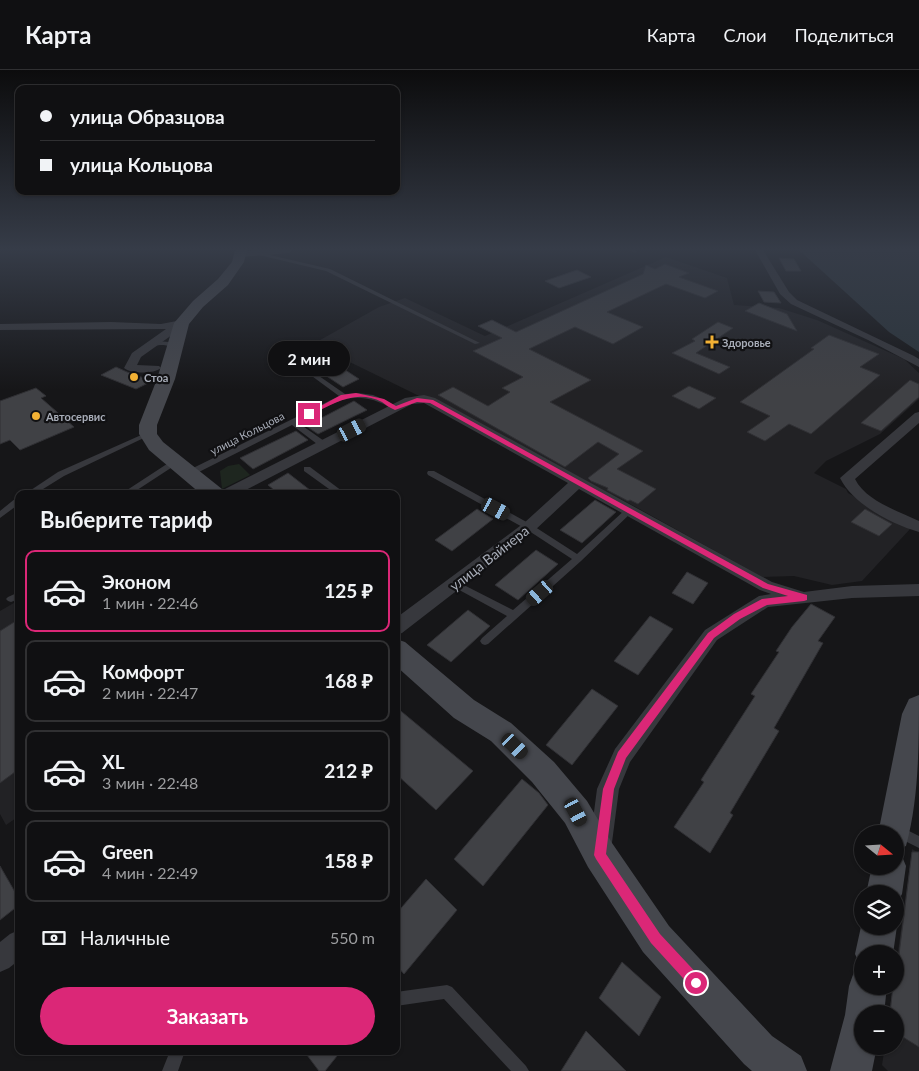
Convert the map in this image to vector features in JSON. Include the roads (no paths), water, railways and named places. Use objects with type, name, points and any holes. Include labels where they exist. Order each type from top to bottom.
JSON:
[{"type":"main road","points":[[206,297],[182,323],[176,348],[148,425],[148,434],[156,446],[210,490]]},
{"type":"main road","points":[[400,653],[464,709],[501,732],[543,772],[576,812],[600,855],[656,939],[758,1050],[786,1071]]},
{"type":"main road","points":[[904,826],[916,714],[919,708]]},
{"type":"main road","points":[[851,1071],[855,1055]]},
{"type":"street","points":[[787,297],[794,302],[838,321],[919,364]]},
{"type":"street","points":[[0,327],[161,326],[182,323]]},
{"type":"street","points":[[155,368],[130,368],[136,355],[182,323]]},
{"type":"street","points":[[234,490],[395,408],[417,400],[431,402],[766,586],[804,598]]},
{"type":"street","points":[[914,421],[847,478],[849,486],[861,496],[919,527]]},
{"type":"street","name":"улица Вайнера","points":[[400,625],[529,527],[578,482]]},
{"type":"street","points":[[600,855],[608,789],[622,756],[711,635],[737,617],[765,602],[852,592],[919,590]]},
{"type":"street","points":[[0,959],[15,946]]},
{"type":"lane","points":[[383,297],[477,343]]},
{"type":"lane","points":[[150,344],[166,342],[171,343],[176,348]]},
{"type":"lane","points":[[308,370],[344,396]]},
{"type":"lane","name":"улица Кольцова","points":[[183,467],[292,422],[344,396],[356,394],[371,396],[395,408]]},
{"type":"lane","points":[[292,422],[324,444]]},
{"type":"lane","points":[[35,490],[61,474],[148,434]]},
{"type":"lane","points":[[134,490],[183,467]]},
{"type":"lane","points":[[307,469],[336,490]]},
{"type":"lane","points":[[431,473],[529,527],[578,559]]},
{"type":"lane","points":[[0,515],[15,503]]},
{"type":"lane","points":[[485,641],[629,511]]},
{"type":"lane","points":[[455,584],[514,615]]},
{"type":"lane","points":[[400,998],[447,992],[521,1071]]},
{"type":"lane","points":[[170,1071],[176,1055]]},
{"type":"place","name":"Здоровье","points":[[712,342]]},
{"type":"place","name":"Стоа","points":[[134,377]]},
{"type":"place","name":"Автосервис","points":[[36,416]]}]
